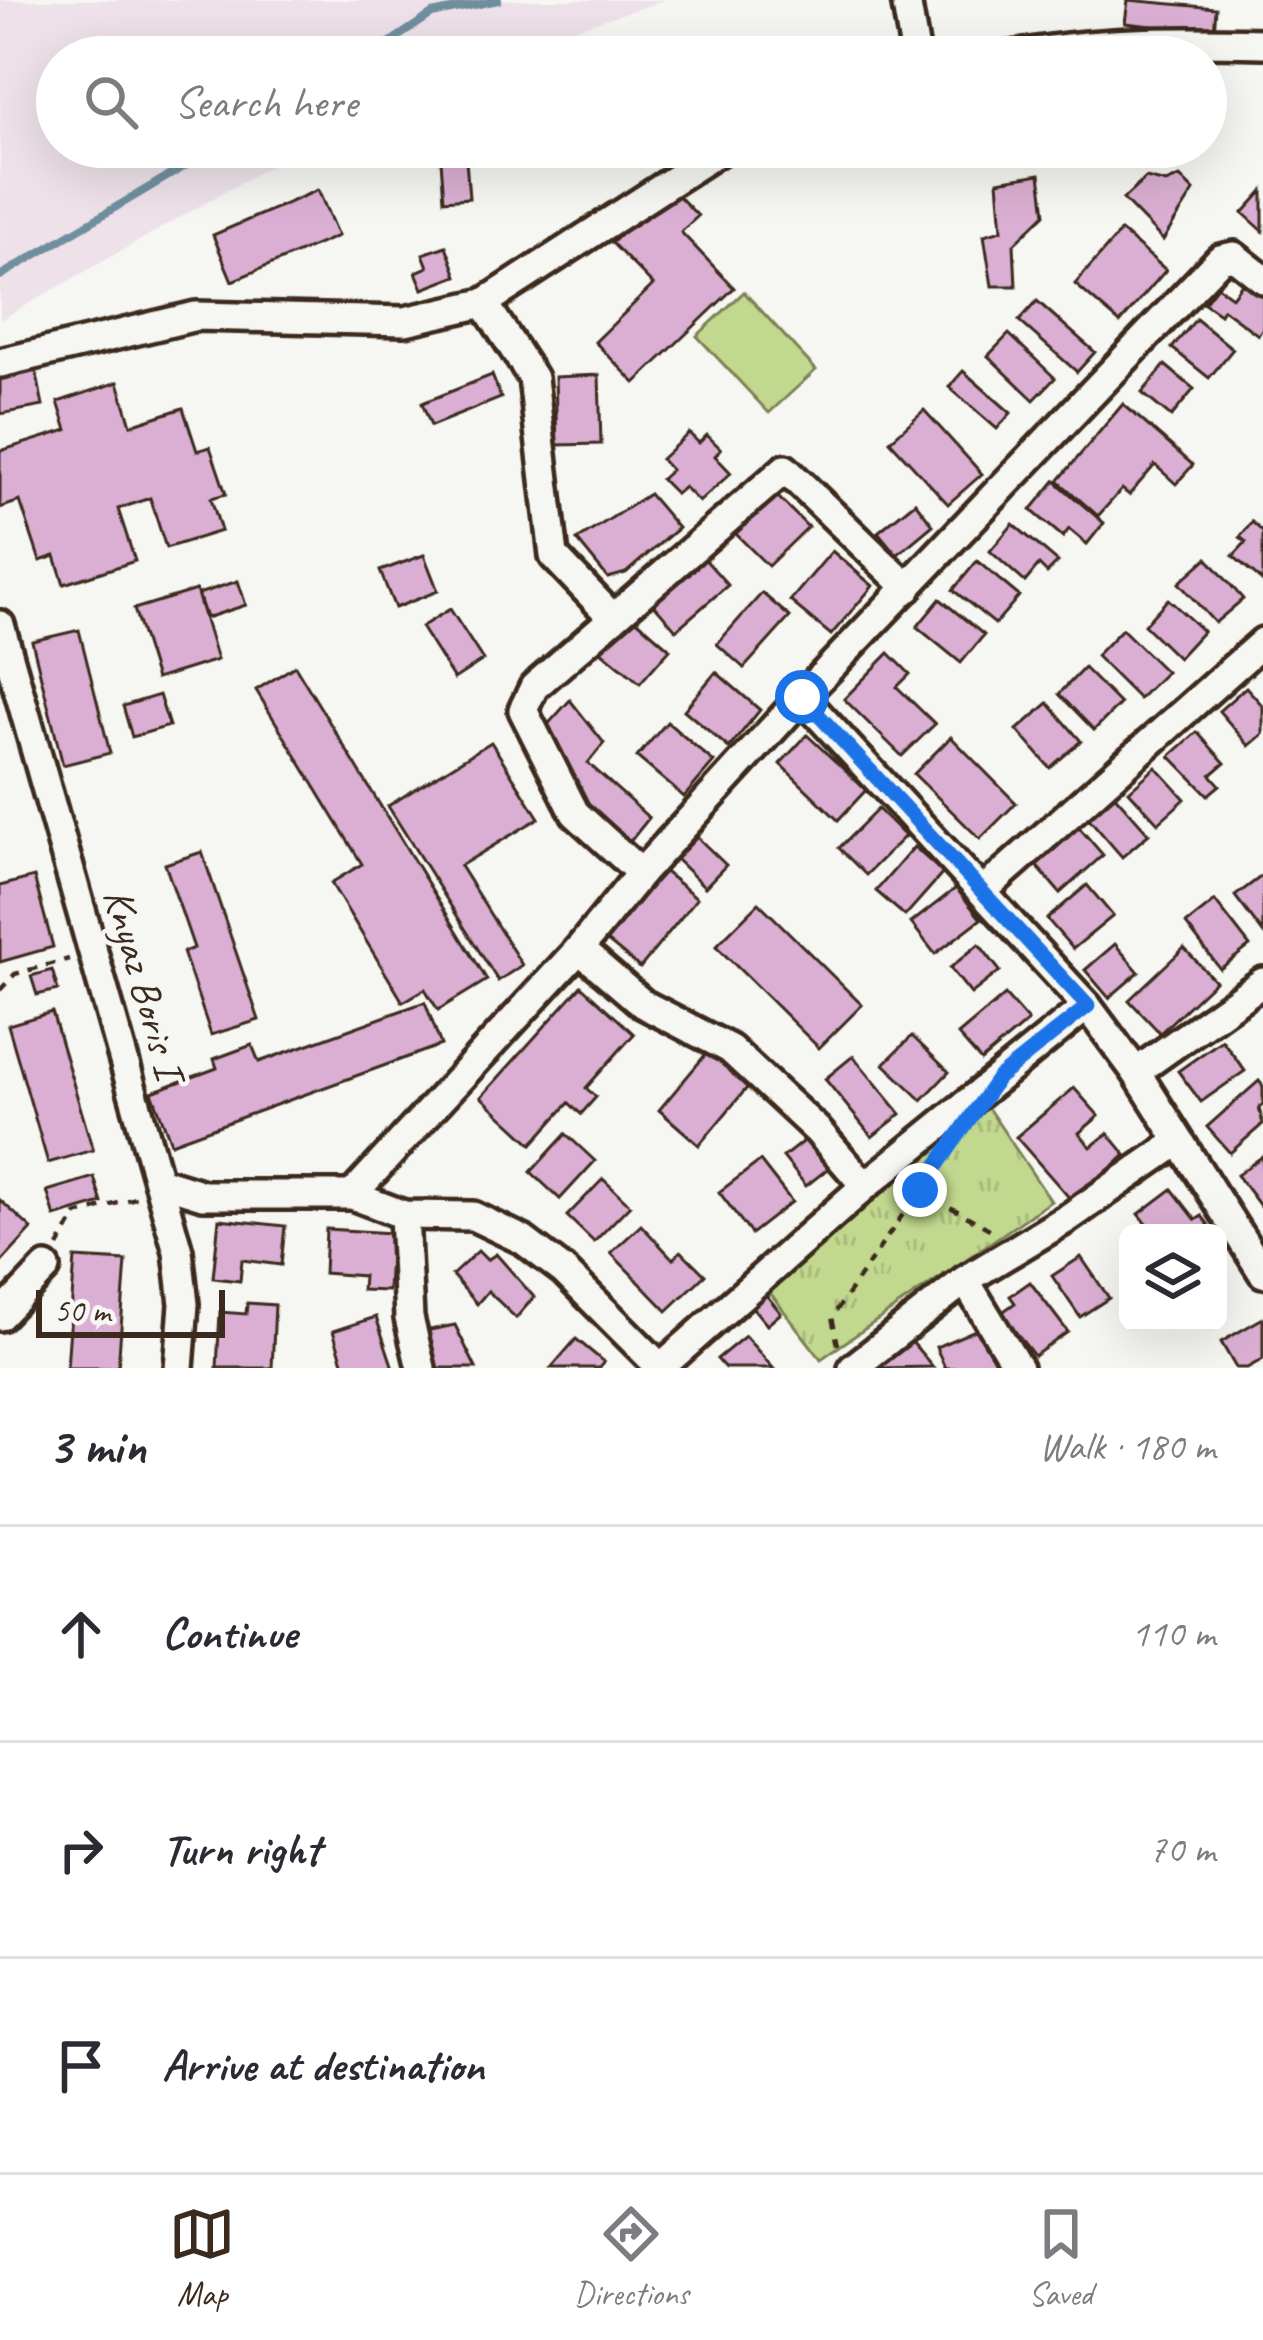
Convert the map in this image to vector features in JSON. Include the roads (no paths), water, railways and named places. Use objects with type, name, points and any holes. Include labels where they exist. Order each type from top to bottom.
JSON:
[{"type":"street","points":[[906,0],[912,36]]},
{"type":"street","points":[[1227,42],[1263,43]]},
{"type":"street","points":[[0,363],[196,316],[405,321],[484,302],[692,168]]},
{"type":"street","points":[[352,1195],[579,950],[641,873],[802,697],[1220,259],[1234,256],[1263,279]]},
{"type":"street","points":[[484,302],[533,378],[554,556],[614,618]]},
{"type":"street","points":[[641,873],[575,813],[523,710],[534,687],[785,469],[908,588]]},
{"type":"street","name":"Knyaz Boris I","points":[[0,625],[178,1251],[184,1304],[179,1368]]},
{"type":"street","points":[[984,890],[1263,642]]},
{"type":"street","points":[[802,697],[1088,1006],[1136,1072],[1263,1273]]},
{"type":"street","points":[[579,950],[643,1004],[730,1049],[818,1130],[865,1186]]},
{"type":"street","points":[[1136,1072],[1263,982]]},
{"type":"street","points":[[159,1186],[203,1195],[352,1195],[404,1214],[473,1216],[524,1240],[564,1271],[661,1368],[865,1186],[1088,1006]]},
{"type":"street","points":[[846,1360],[1179,1142]]},
{"type":"street","points":[[404,1214],[410,1318],[421,1368]]},
{"type":"street","points":[[0,1316],[46,1268]]},
{"type":"street","points":[[965,1280],[1018,1368]]},
{"type":"waterway","points":[[399,36],[432,14],[498,0]]},
{"type":"waterway","points":[[0,276],[182,168]]}]
